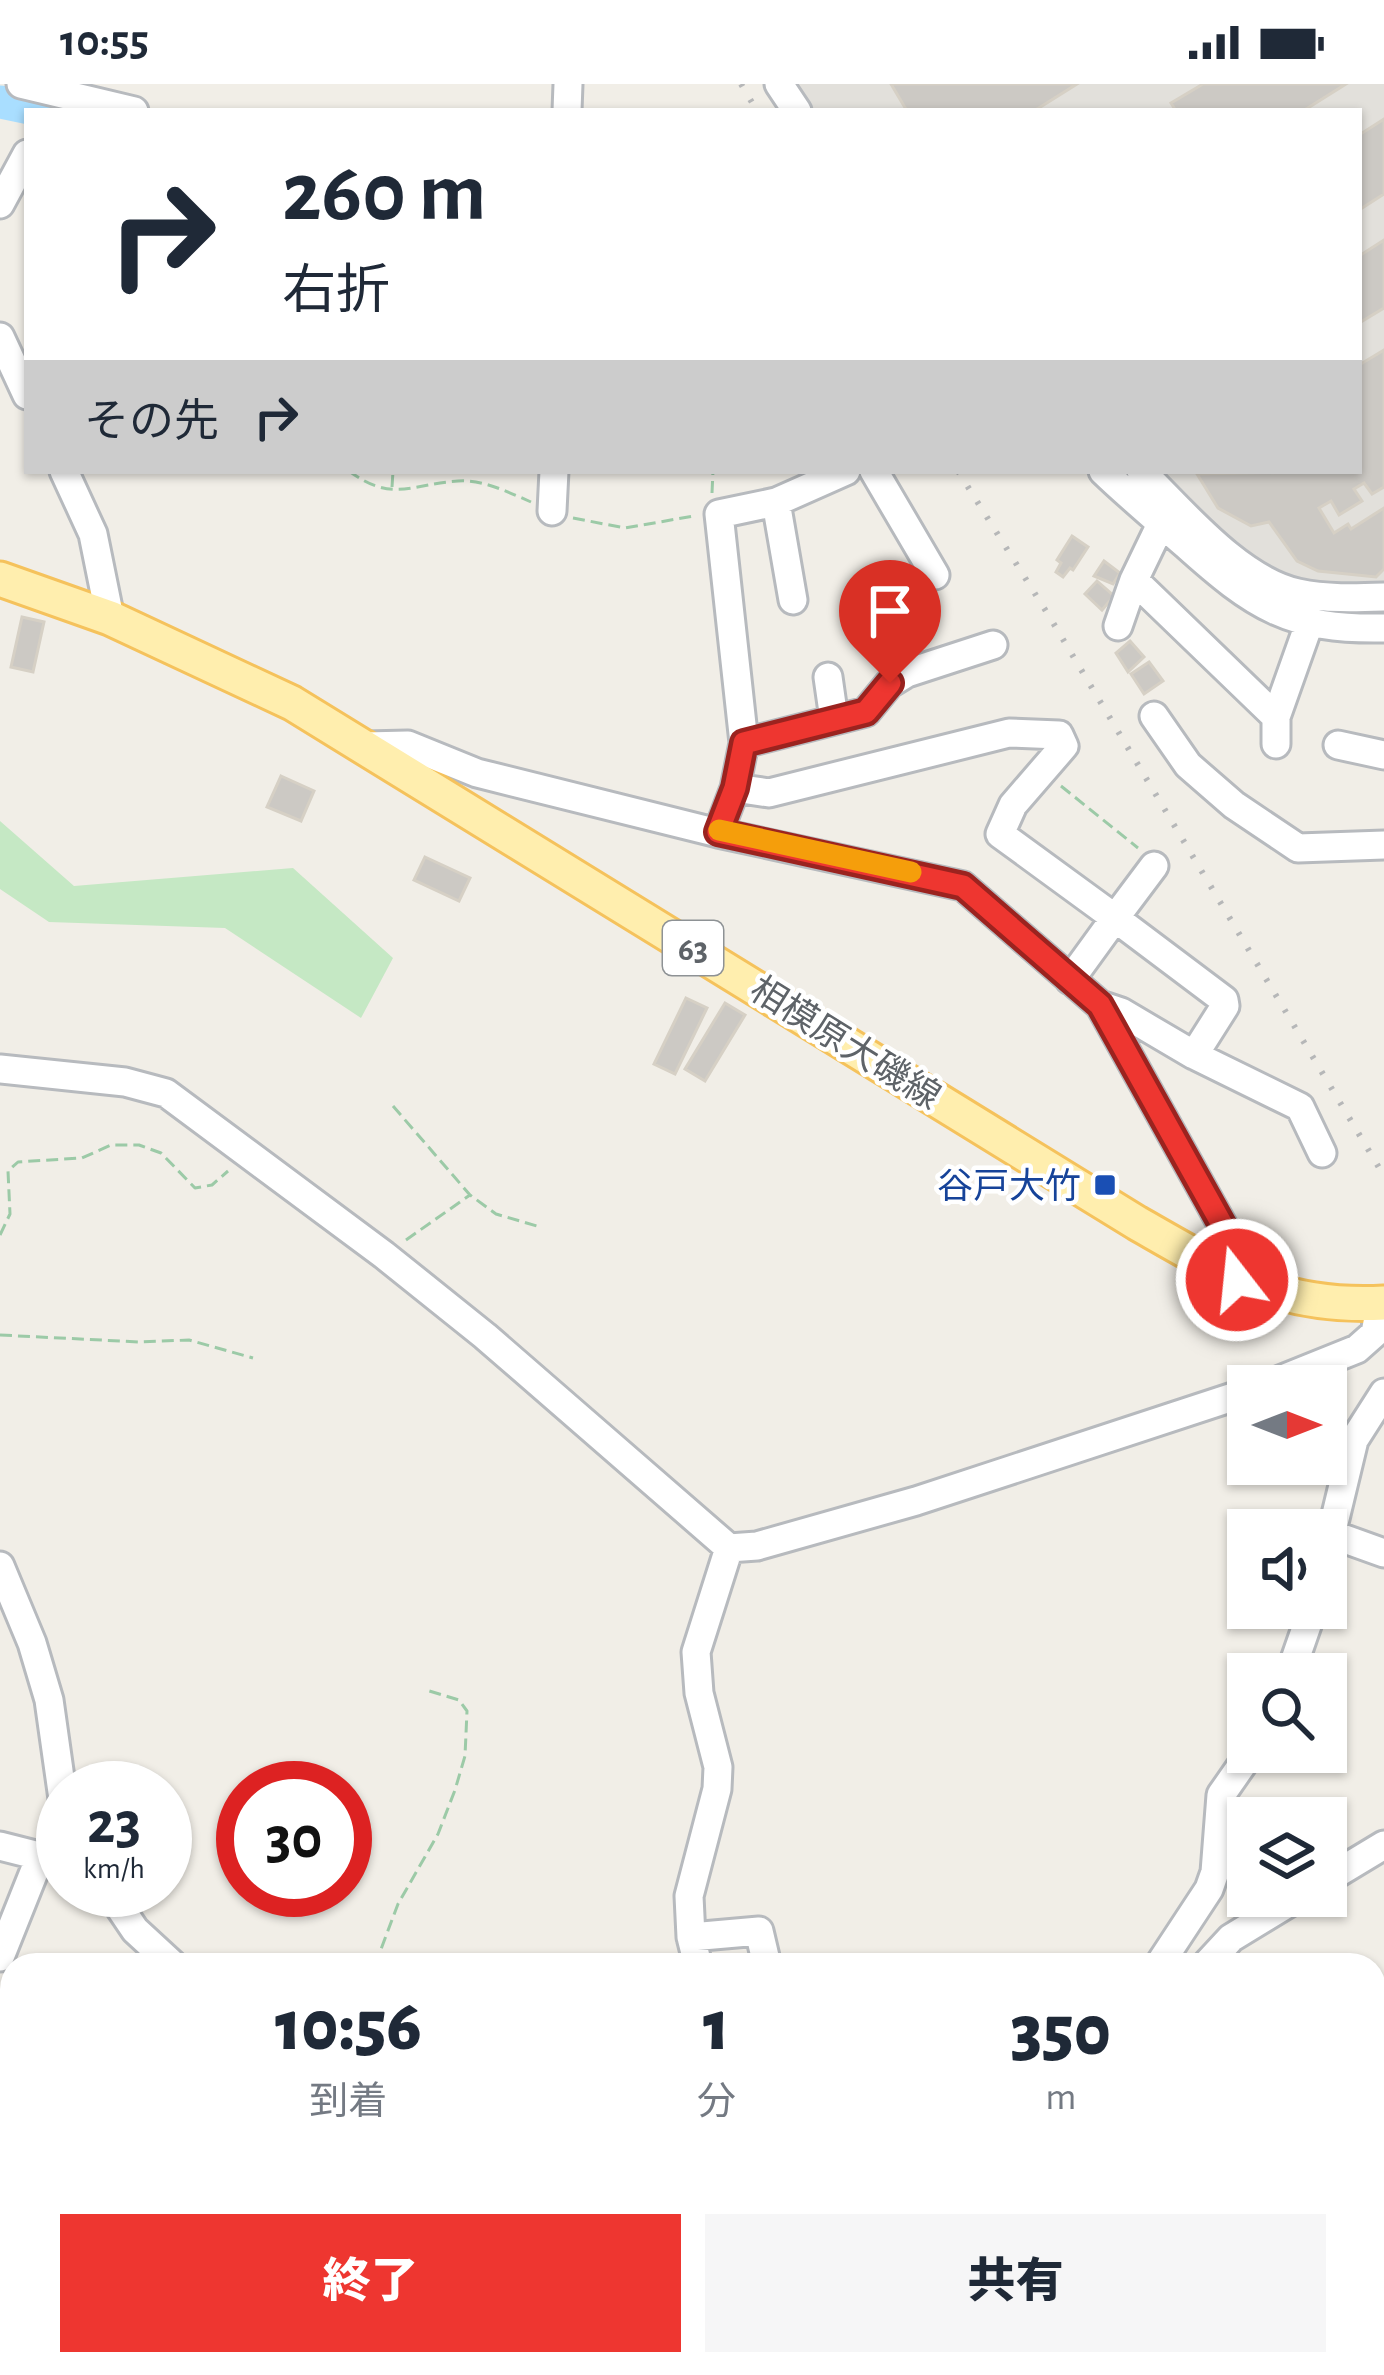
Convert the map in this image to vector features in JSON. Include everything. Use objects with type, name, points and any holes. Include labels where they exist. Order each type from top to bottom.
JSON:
[{"type":"main road","name":"相模原大磯線","points":[[0,579],[110,618],[237,675],[365,746],[1137,1223],[1237,1280],[1381,1319]]},
{"type":"street","points":[[21,84],[119,108]]},
{"type":"street","points":[[0,204],[24,160]]},
{"type":"street","points":[[0,337],[24,389]]},
{"type":"street","points":[[65,474],[93,534],[110,618]]},
{"type":"street","points":[[553,511],[554,474]]},
{"type":"street","points":[[718,832],[735,788],[744,743],[719,514],[776,502],[839,474]]},
{"type":"street","points":[[876,474],[935,575]]},
{"type":"street","points":[[1106,474],[1251,600],[1309,624],[1384,628]]},
{"type":"street","points":[[1144,474],[1238,564],[1257,574],[1294,592],[1334,598],[1384,597]]},
{"type":"street","points":[[776,502],[793,600]]},
{"type":"street","points":[[1118,626],[1161,524]]},
{"type":"street","points":[[1134,580],[1276,730],[1309,624]]},
{"type":"street","points":[[744,743],[866,712],[888,675],[907,673],[983,640]]},
{"type":"street","points":[[828,677],[834,719]]},
{"type":"street","points":[[1154,716],[1188,765],[1234,805],[1298,848],[1384,844]]},
{"type":"street","points":[[735,788],[769,794],[1009,733],[1059,735],[1064,746],[1012,805],[1000,834],[1224,1000],[1226,1006],[1194,1055]]},
{"type":"street","points":[[365,746],[408,745],[476,773],[963,886],[1100,1005],[1224,1228],[1237,1280]]},
{"type":"street","points":[[1339,745],[1384,755]]},
{"type":"street","points":[[1070,980],[1154,866]]},
{"type":"street","points":[[1100,1005],[1300,1107],[1322,1153]]},
{"type":"street","points":[[0,1069],[125,1082],[166,1093],[385,1255],[729,1548],[757,1546],[916,1501],[1227,1399]]},
{"type":"street","points":[[1320,1365],[1344,1356],[1381,1319]]},
{"type":"street","points":[[1338,1509],[1354,1440],[1384,1393]]},
{"type":"street","points":[[729,1548],[696,1652],[699,1693],[718,1767],[717,1789],[692,1873],[688,1918],[694,1951],[759,1930],[764,1953]]},
{"type":"street","points":[[1347,1548],[1384,1553]]},
{"type":"street","points":[[0,1566],[32,1643],[49,1700],[58,1761]]},
{"type":"street","points":[[1168,1953],[1209,1889],[1215,1872],[1221,1795],[1236,1773]]},
{"type":"street","points":[[1347,1867],[1384,1845]]},
{"type":"street","points":[[0,1846],[36,1856]]},
{"type":"street","points":[[2,1953],[36,1889]]},
{"type":"street","points":[[126,1917],[160,1953]]},
{"type":"street","points":[[1217,1953],[1231,1938],[1266,1917]]},
{"type":"path","points":[[392,474],[392,490]]},
{"type":"path","points":[[1044,771],[1154,861],[1154,866]]},
{"type":"path","points":[[393,1106],[470,1195],[496,1214],[537,1226]]},
{"type":"path","points":[[0,1235],[10,1214],[8,1171],[18,1162],[82,1158],[111,1145],[139,1145],[161,1153],[190,1185],[203,1189],[248,1153]]},
{"type":"path","points":[[385,1255],[470,1195]]},
{"type":"path","points":[[0,1335],[189,1340],[253,1358]]},
{"type":"path","points":[[380,1953],[398,1904],[438,1834],[464,1756],[467,1711],[458,1700],[426,1690]]},
{"type":"shaded area","points":[[793,84],[1384,84],[1384,592],[1299,587],[1244,556],[1155,474],[1362,474],[1362,108],[808,108]]},
{"type":"green space","points":[[0,821],[74,886],[293,868],[393,958],[361,1018],[225,928],[49,922],[0,889]]},
{"type":"building","points":[[891,84],[1077,84],[1039,108],[905,108]]},
{"type":"building","points":[[1203,84],[1346,84],[1308,108],[1174,108],[1171,103]]},
{"type":"building","points":[[1384,119],[1384,194],[1362,208],[1362,133]]},
{"type":"building","points":[[1384,240],[1384,308],[1362,321],[1362,254]]},
{"type":"building","points":[[1384,350],[1384,487],[1372,494],[1364,483],[1354,489],[1362,501],[1339,515],[1331,501],[1319,508],[1334,533],[1348,524],[1351,529],[1384,508],[1384,569],[1376,577],[1318,571],[1297,561],[1269,522],[1251,526],[1218,508],[1197,474],[1362,474],[1362,363]]},
{"type":"building","points":[[1072,536],[1088,547],[1063,577],[1056,572],[1061,563],[1057,560]]},
{"type":"building","points":[[1104,561],[1120,573],[1113,584],[1094,576]]},
{"type":"building","points":[[1097,581],[1114,596],[1102,610],[1085,594]]},
{"type":"building","points":[[22,617],[44,622],[33,672],[11,667]]},
{"type":"building","points":[[1130,641],[1144,657],[1128,672],[1116,653]]},
{"type":"building","points":[[1149,662],[1163,681],[1144,694],[1131,674]]},
{"type":"building","points":[[281,776],[314,791],[301,821],[267,807]]},
{"type":"building","points":[[425,857],[470,878],[459,901],[414,880]]},
{"type":"building","points":[[686,998],[707,1008],[675,1074],[654,1064]]},
{"type":"building","points":[[725,1003],[745,1015],[705,1081],[685,1069]]},
{"type":"waterway","points":[[0,102],[29,108]]},
{"type":"railway","points":[[741,84],[755,108]]},
{"type":"railway","points":[[960,474],[1384,1176]]},
{"type":"slow traffic","points":[[719,830],[911,872]]},
{"type":"place","name":"谷戸大竹","points":[[1105,1185]]},
{"type":"route","points":[[890,683],[866,712],[744,743],[735,788],[718,832],[963,886],[1100,1005],[1224,1228],[1237,1280]]}]
